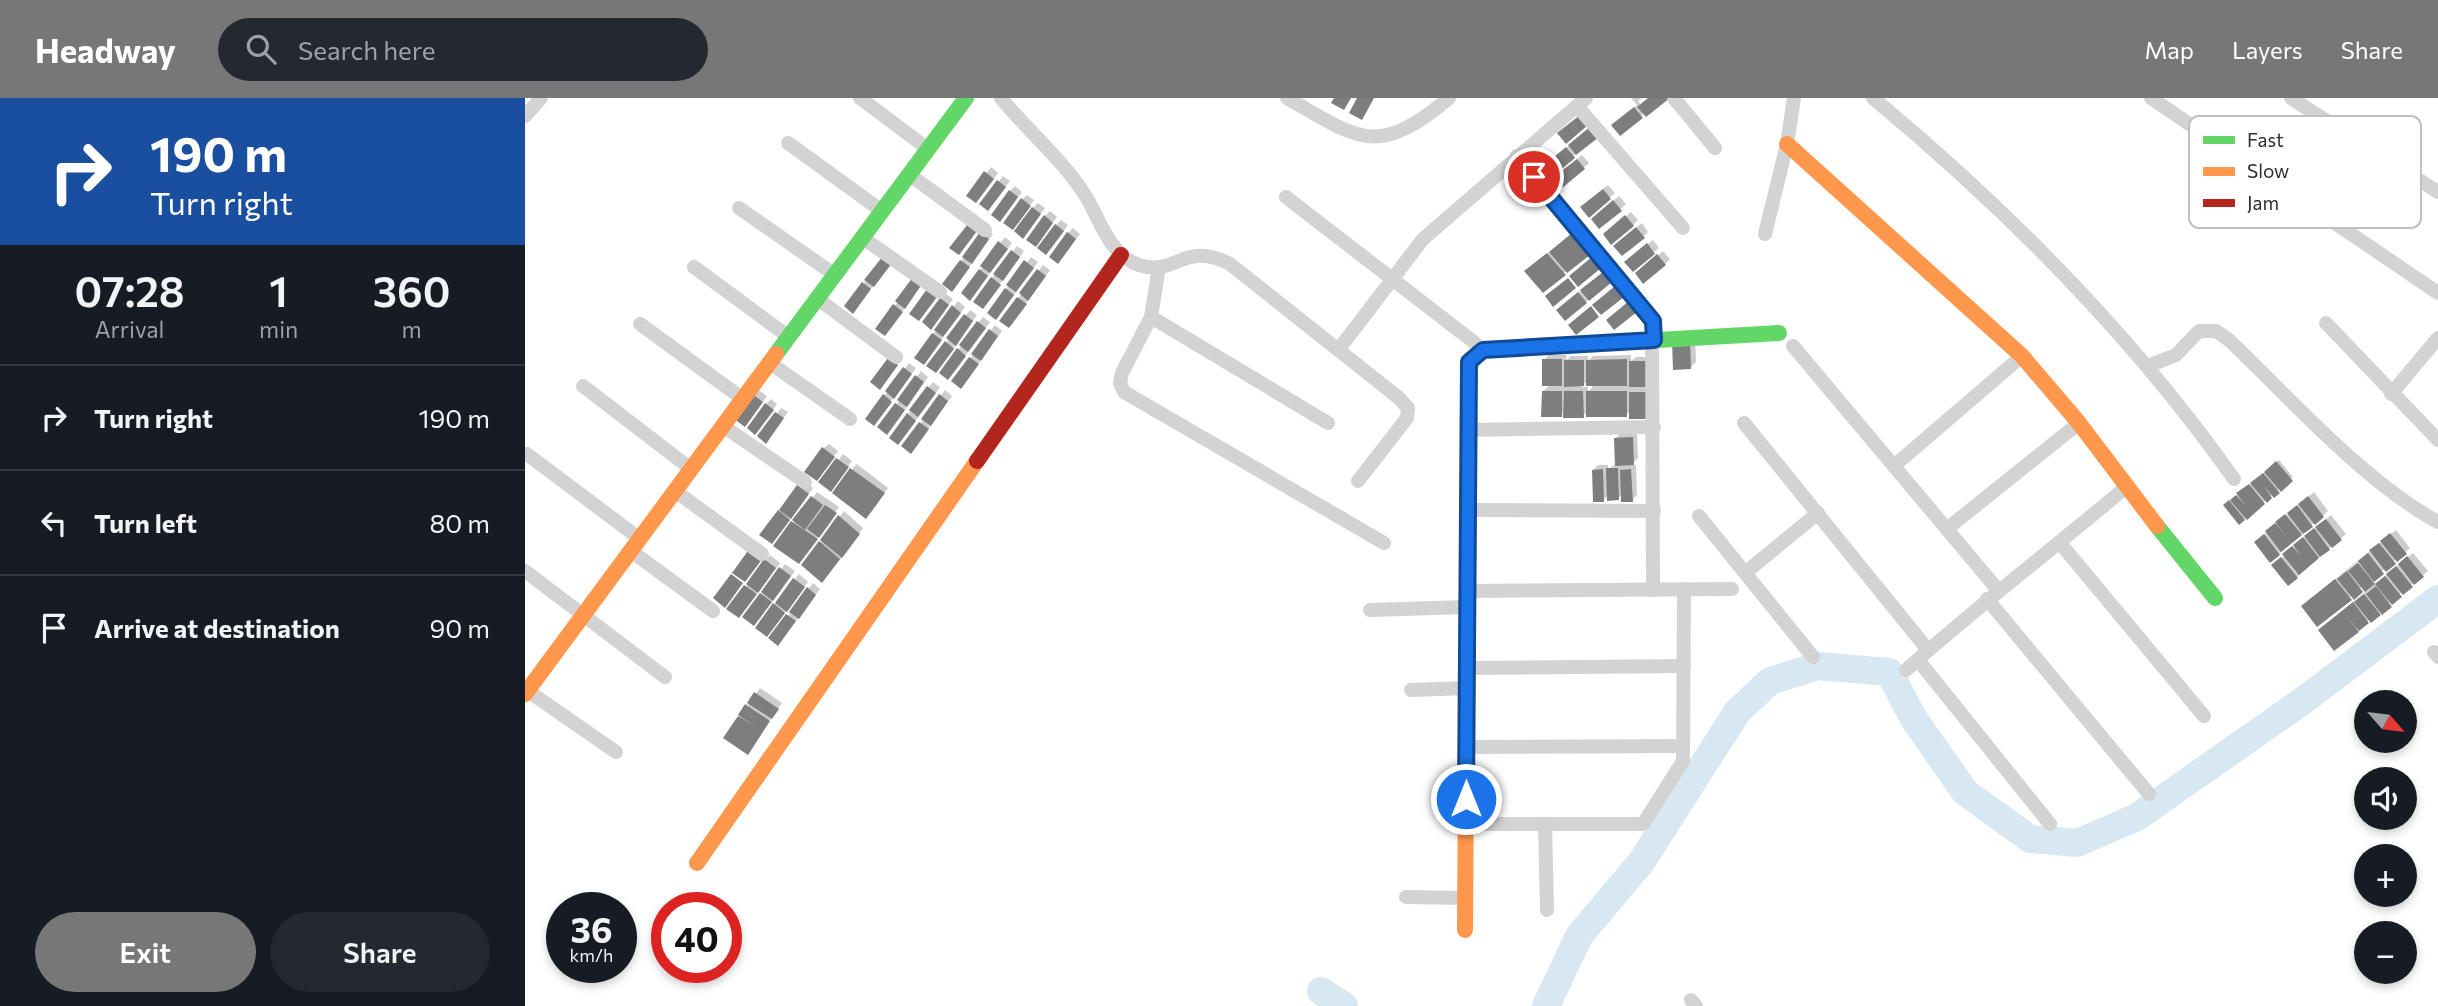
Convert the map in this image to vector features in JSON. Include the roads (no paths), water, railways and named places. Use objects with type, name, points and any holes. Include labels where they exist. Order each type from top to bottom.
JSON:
[{"type":"street","points":[[525,116],[541,98]]},
{"type":"street","points":[[860,98],[928,149]]},
{"type":"street","points":[[616,752],[526,692],[967,98]]},
{"type":"street","points":[[1001,98],[1068,171],[1121,255],[1139,265],[1159,267],[1200,253],[1212,254],[1230,264],[1339,349],[1408,408],[1403,425],[1358,481]]},
{"type":"street","points":[[1287,98],[1336,126],[1361,136],[1383,138],[1402,131],[1449,98]]},
{"type":"street","points":[[1674,98],[1715,148]]},
{"type":"street","points":[[1765,234],[1787,144],[1794,98]]},
{"type":"street","points":[[1873,98],[2014,224],[2109,320],[2148,366],[2234,479]]},
{"type":"street","points":[[2151,98],[2189,124]]},
{"type":"street","points":[[2291,98],[2319,116]]},
{"type":"street","points":[[1339,349],[1391,278],[1447,215],[1581,102],[1683,228]]},
{"type":"street","points":[[788,143],[882,211]]},
{"type":"street","points":[[1787,144],[2022,356],[2079,423],[2126,487],[2215,598]]},
{"type":"street","points":[[1517,156],[1653,321],[1653,590]]},
{"type":"street","points":[[910,175],[985,230]]},
{"type":"street","points":[[2421,181],[2438,192]]},
{"type":"street","points":[[1286,197],[1475,343]]},
{"type":"street","points":[[739,208],[835,275]]},
{"type":"street","points":[[2342,228],[2438,293]]},
{"type":"street","points":[[863,238],[940,292]]},
{"type":"street","points":[[697,863],[1121,255]]},
{"type":"street","points":[[694,267],[789,337]]},
{"type":"street","points":[[1159,267],[1151,317],[1122,373],[1120,383],[1124,392],[1384,543]]},
{"type":"street","points":[[818,299],[896,357]]},
{"type":"street","points":[[1151,317],[1328,423]]},
{"type":"street","points":[[2326,323],[2438,440]]},
{"type":"street","points":[[640,324],[743,399]]},
{"type":"street","points":[[2148,366],[2176,355],[2199,331],[2216,331],[2229,340],[2354,459],[2412,506],[2438,522]]},
{"type":"street","points":[[1465,930],[1469,362],[1483,350],[1779,333]]},
{"type":"street","points":[[2392,394],[2438,338]]},
{"type":"street","points":[[1793,346],[1948,528],[1992,594],[2149,794]]},
{"type":"street","points":[[1895,465],[2022,356]]},
{"type":"street","points":[[770,363],[850,419]]},
{"type":"street","points":[[583,386],[691,469]]},
{"type":"street","points":[[1948,528],[2079,423]]},
{"type":"street","points":[[1744,424],[1818,513],[1917,660],[2049,824]]},
{"type":"street","points":[[723,426],[804,482]]},
{"type":"street","points":[[1468,430],[1654,427]]},
{"type":"street","points":[[527,454],[713,611]]},
{"type":"street","points":[[1917,660],[1992,594],[2060,543],[2126,487]]},
{"type":"street","points":[[675,491],[762,554]]},
{"type":"street","points":[[1468,510],[1654,510]]},
{"type":"street","points":[[1745,573],[1818,513]]},
{"type":"street","points":[[1699,516],[1813,657]]},
{"type":"street","points":[[2060,543],[2204,716]]},
{"type":"street","points":[[525,571],[665,677]]},
{"type":"street","points":[[1370,610],[1467,599],[1732,589]]},
{"type":"street","points":[[1466,824],[1643,824],[1683,761],[1684,590]]},
{"type":"street","points":[[1467,668],[1684,666]]},
{"type":"street","points":[[1411,690],[1467,688]]},
{"type":"street","points":[[1467,747],[1683,746]]},
{"type":"street","points":[[1545,824],[1547,910]]},
{"type":"street","points":[[1406,897],[1465,898]]},
{"type":"waterway","points":[[1546,1006],[1579,936],[1642,861],[1737,712],[1770,681],[1818,666],[1889,672],[1914,719],[1965,792],[2030,839],[2077,843],[2137,817],[2304,700],[2438,599]]},
{"type":"waterway","points":[[1321,991],[1344,1006]]}]
